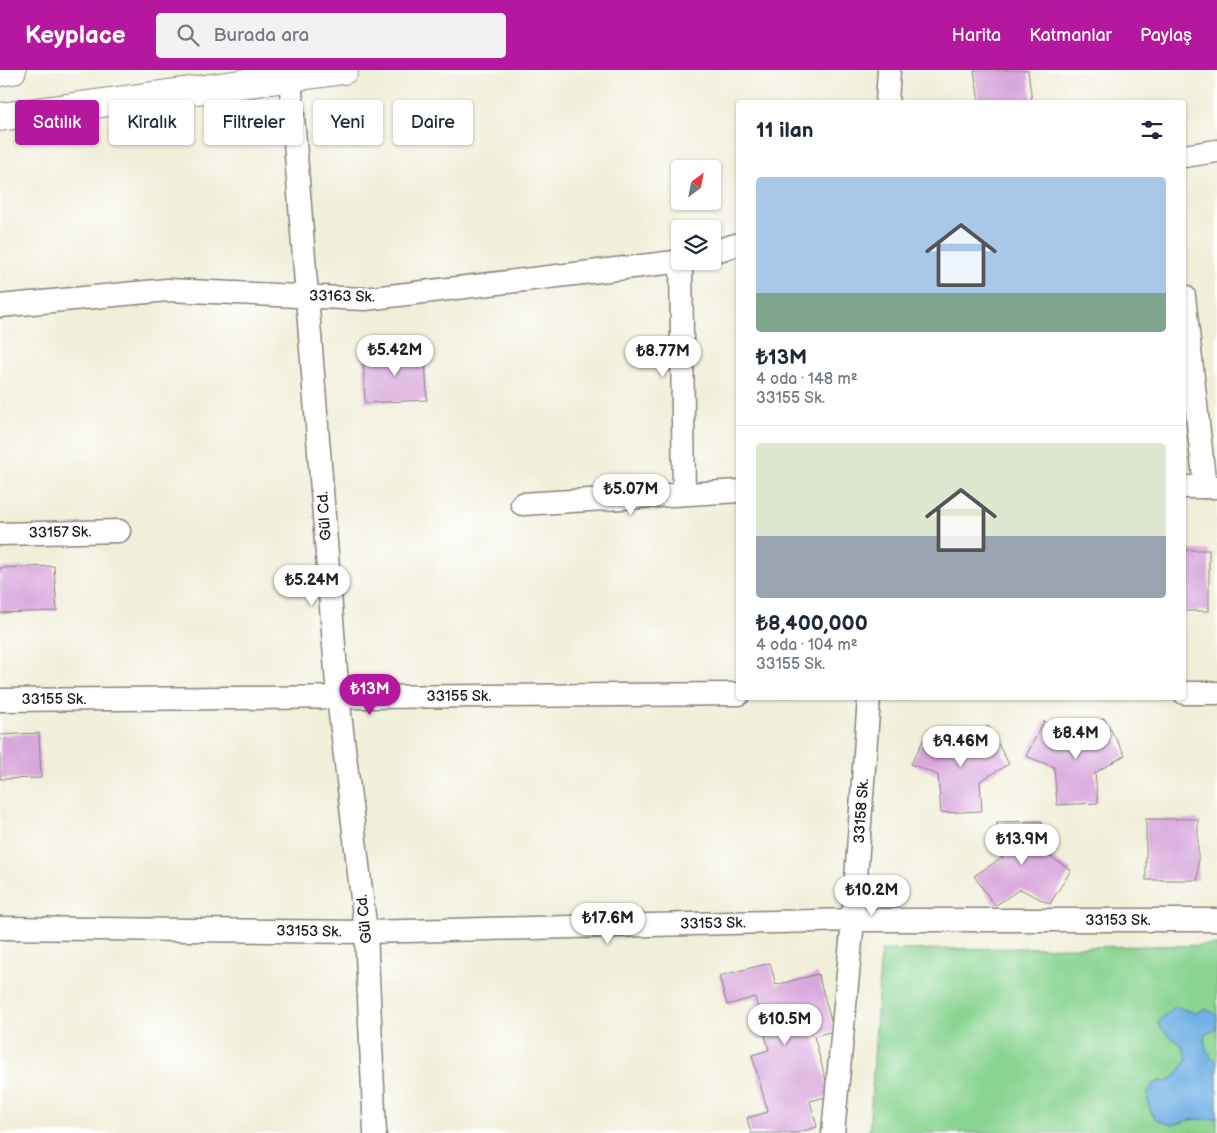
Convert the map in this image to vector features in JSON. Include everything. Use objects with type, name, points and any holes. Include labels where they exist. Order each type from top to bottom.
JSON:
[{"type":"highway","points":[[0,72],[12,70]]},
{"type":"highway","points":[[0,117],[344,70]]},
{"type":"street","points":[[887,100],[889,70]]},
{"type":"street","name":"Gül Cd.","points":[[290,78],[338,697],[366,932],[375,1133]]},
{"type":"street","points":[[1186,156],[1217,151]]},
{"type":"street","points":[[721,249],[736,245]]},
{"type":"street","name":"33163 Sk.","points":[[0,306],[168,290],[365,299],[671,263]]},
{"type":"street","points":[[682,270],[684,494]]},
{"type":"street","points":[[1186,317],[1202,487]]},
{"type":"street","points":[[522,504],[736,490]]},
{"type":"street","name":"33157 Sk.","points":[[0,534],[119,531]]},
{"type":"street","points":[[1186,693],[1217,693]]},
{"type":"street","name":"33155 Sk.","points":[[0,700],[736,694]]},
{"type":"street","name":"33158 Sk.","points":[[833,1133],[853,920],[869,700]]},
{"type":"street","name":"33153 Sk.","points":[[0,928],[366,932],[853,920],[1217,920]]},
{"type":"green space","points":[[1217,945],[1217,1133],[869,1133],[881,950]]},
{"type":"water","points":[[1175,1006],[1195,1013],[1206,1009],[1217,1015],[1216,1029],[1205,1035],[1205,1044],[1211,1056],[1217,1062],[1217,1118],[1190,1120],[1173,1125],[1156,1119],[1150,1111],[1147,1095],[1152,1086],[1159,1081],[1166,1082],[1174,1077],[1187,1060],[1182,1047],[1158,1023]]},
{"type":"building","points":[[974,70],[1028,70],[1032,100],[979,100]]},
{"type":"building","points":[[425,352],[427,400],[365,403],[363,355]]},
{"type":"building","points":[[1186,550],[1209,550],[1209,611],[1186,611]]},
{"type":"building","points":[[54,566],[57,611],[0,613],[0,568]]},
{"type":"building","points":[[1104,718],[1125,755],[1095,773],[1098,803],[1057,805],[1054,767],[1026,756],[1044,721],[1073,738]]},
{"type":"building","points":[[988,726],[1009,764],[980,781],[982,811],[941,813],[938,775],[911,764],[929,729],[958,746]]},
{"type":"building","points":[[39,733],[41,778],[0,779],[0,735]]},
{"type":"building","points":[[1146,819],[1198,819],[1198,880],[1146,880]]},
{"type":"building","points":[[1042,821],[1038,849],[1071,870],[1050,904],[1020,889],[995,906],[974,876],[1003,857],[997,822]]},
{"type":"building","points":[[770,963],[776,985],[818,974],[834,1031],[814,1036],[830,1096],[810,1101],[817,1127],[796,1133],[751,1133],[747,1118],[768,1112],[752,1055],[769,1050],[755,997],[727,1005],[719,976]]}]
